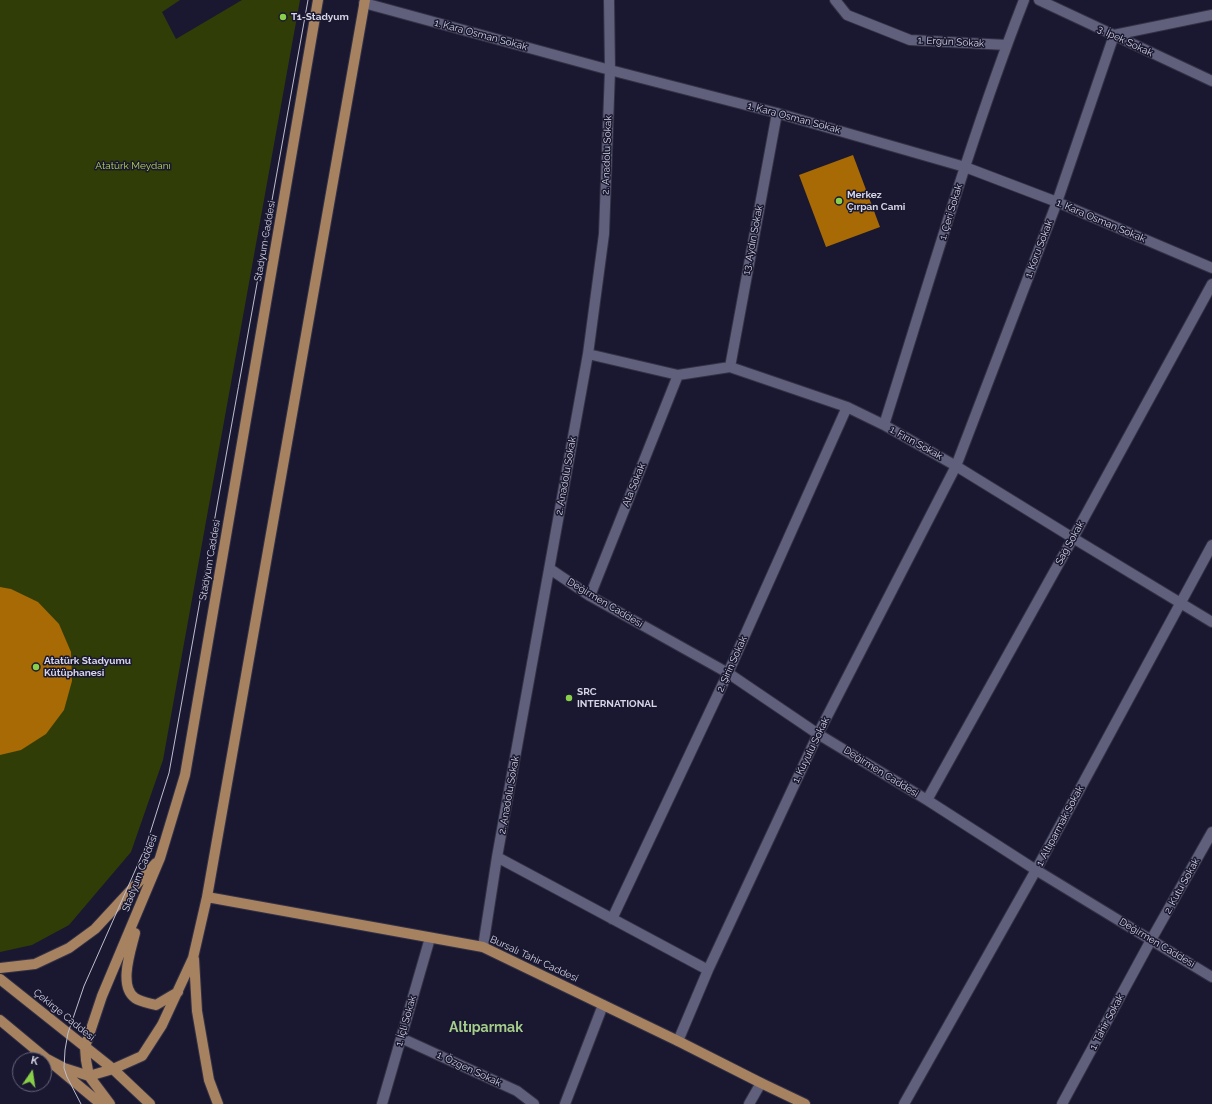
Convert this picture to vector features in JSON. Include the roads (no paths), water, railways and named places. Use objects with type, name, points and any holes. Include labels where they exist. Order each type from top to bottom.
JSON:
[{"type":"main road","name":"Stadyum Caddesi","points":[[110,1104],[89,1076],[86,1060],[86,1047],[102,996],[160,858],[185,775],[318,0]]},
{"type":"main road","points":[[52,1062],[64,1068],[89,1076],[113,1069],[142,1056],[162,1025],[194,958],[207,897],[365,1]]},
{"type":"main road","points":[[0,968],[35,964],[68,948],[95,929],[160,858]]},
{"type":"main road","name":"Bursalı Tahir Caddesi","points":[[207,897],[482,947],[678,1040],[760,1083],[805,1104]]},
{"type":"main road","points":[[140,908],[127,971],[127,987],[131,995],[136,999],[156,1005],[178,992]]},
{"type":"main road","points":[[194,958],[197,1011],[210,1080],[218,1104]]},
{"type":"main road","name":"Çekirge Caddesi","points":[[0,979],[113,1069],[150,1104]]},
{"type":"main road","points":[[0,1020],[38,1052]]},
{"type":"main road","points":[[52,1064],[101,1104]]},
{"type":"street","name":"2. Anadolu Sokak","points":[[482,947],[588,354],[604,234],[610,70],[609,0]]},
{"type":"street","name":"1. Ergün Sokak","points":[[835,0],[847,15],[910,40],[1007,45]]},
{"type":"street","name":"1. Çeri Sokak","points":[[884,425],[965,167],[1024,0]]},
{"type":"street","name":"3. İpek Sokak","points":[[1039,0],[1212,81]]},
{"type":"street","name":"1. Kara Osman Sokak","points":[[365,1],[610,70],[777,113],[965,167],[1057,202],[1212,268]]},
{"type":"street","points":[[1114,35],[1212,15]]},
{"type":"street","name":"1. Koru Sokak","points":[[956,466],[1057,202],[1114,35]]},
{"type":"street","name":"13. Aydın Sokak","points":[[730,367],[777,113]]},
{"type":"street","name":"Sağ Sokak","points":[[927,800],[1212,284]]},
{"type":"street","name":"1. Fırın Sokak","points":[[588,354],[678,375],[730,367],[847,407],[884,425],[956,466],[1212,622]]},
{"type":"street","name":"Ata Sokak","points":[[590,596],[678,375]]},
{"type":"street","name":"2. Şirin Sokak","points":[[612,919],[728,673],[847,407]]},
{"type":"street","name":"1. Kuyulu Sokak","points":[[678,1040],[708,970],[818,734],[956,466]]},
{"type":"street","name":"1. Altıparmak Sokak","points":[[904,1104],[1036,870],[1212,545]]},
{"type":"street","name":"Değirmen Caddesi","points":[[550,569],[590,596],[728,673],[818,734],[927,800],[1036,870],[1212,977]]},
{"type":"street","name":"2. Kutu Sokak","points":[[1151,940],[1212,832]]},
{"type":"street","points":[[498,857],[708,970]]},
{"type":"street","name":"1. İçli Sokak","points":[[382,1104],[430,938]]},
{"type":"street","name":"1. Tahir Sokak","points":[[1062,1104],[1151,940]]},
{"type":"street","points":[[565,1104],[603,1005]]},
{"type":"street","name":"1. Özgen Sokak","points":[[401,1038],[517,1091],[534,1104]]},
{"type":"street","points":[[749,1104],[760,1083]]},
{"type":"tram line","points":[[81,1104],[64,1068],[68,1033],[84,986],[146,846],[169,773],[308,0]]},
{"type":"place","name":"T1-Stadyum","points":[[283,17]]},
{"type":"place","name":"Merkez Çırpan Cami","points":[[839,201]]},
{"type":"place","name":"Atatürk Stadyumu Kütüphanesi","points":[[36,667]]},
{"type":"place","name":"SRC INTERNATIONAL","points":[[569,698]]},
{"type":"district","name":"Altıparmak","points":[[486,1028]]},
{"type":"park label","name":"Atatürk Meydanı","points":[[133,166]]}]
